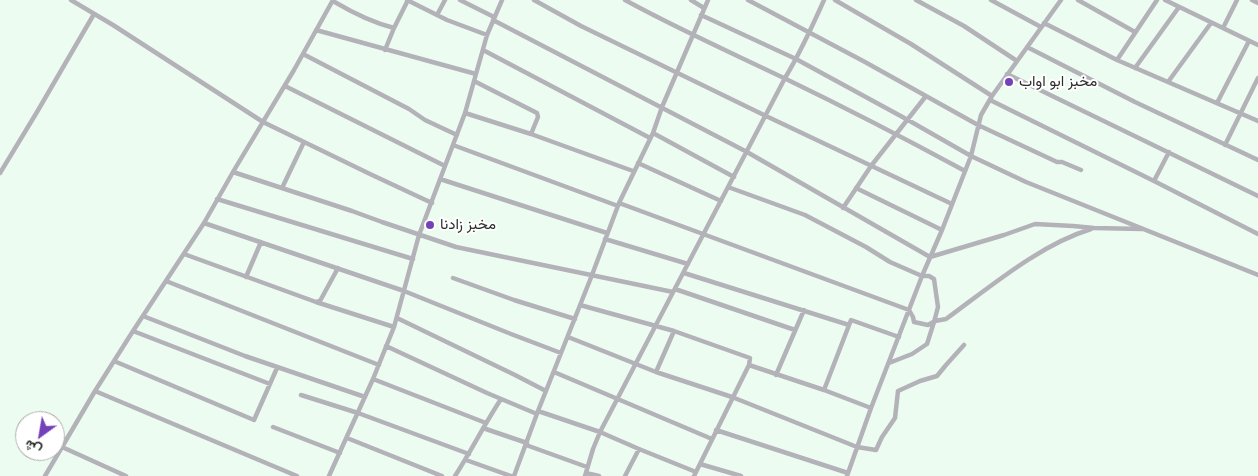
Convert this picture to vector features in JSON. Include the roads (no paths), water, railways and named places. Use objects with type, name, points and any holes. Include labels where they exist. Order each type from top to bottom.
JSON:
[{"type":"street","points":[[71,0],[263,122],[432,202]]},
{"type":"street","points":[[385,50],[408,0],[437,15],[487,35]]},
{"type":"street","points":[[437,15],[446,0]]},
{"type":"street","points":[[460,0],[747,152],[930,257],[1035,224],[1142,229]]},
{"type":"street","points":[[329,476],[373,379],[394,327],[420,235],[457,135],[487,35],[502,0]]},
{"type":"street","points":[[534,0],[581,26],[952,204]]},
{"type":"street","points":[[627,0],[693,35],[897,134],[965,171]]},
{"type":"street","points":[[690,0],[704,8]]},
{"type":"street","points":[[466,460],[513,476],[592,276],[618,204],[653,133],[662,107],[708,0]]},
{"type":"street","points":[[748,0],[978,125],[1057,162],[1062,162],[1081,170]]},
{"type":"street","points":[[599,476],[586,475],[587,467],[600,432],[810,32],[824,0]]},
{"type":"street","points":[[835,0],[911,44],[991,98],[1258,234]]},
{"type":"street","points":[[916,0],[964,26],[1017,61]]},
{"type":"street","points":[[991,0],[1117,60],[1258,121]]},
{"type":"street","points":[[1001,6],[1004,0]]},
{"type":"street","points":[[716,430],[848,474],[871,408],[922,276],[971,156],[982,115],[1007,74],[1061,0]]},
{"type":"street","points":[[1078,0],[1135,32]]},
{"type":"street","points":[[1117,60],[1157,0]]},
{"type":"street","points":[[1165,0],[1258,45]]},
{"type":"street","points":[[1223,28],[1237,0]]},
{"type":"street","points":[[1252,0],[1258,3]]},
{"type":"street","points":[[65,442],[133,331],[204,223],[333,1],[365,19],[394,28]]},
{"type":"street","points":[[1135,68],[1179,7]]},
{"type":"street","points":[[0,173],[94,14]]},
{"type":"street","points":[[701,15],[796,59],[971,156],[1026,182],[1258,275]]},
{"type":"street","points":[[1168,82],[1211,22]]},
{"type":"street","points":[[316,30],[476,74]]},
{"type":"street","points":[[1217,103],[1249,41]]},
{"type":"street","points":[[1027,47],[1135,102],[1258,160]]},
{"type":"street","points":[[483,50],[650,138]]},
{"type":"street","points":[[303,54],[409,109],[425,120],[457,135]]},
{"type":"street","points":[[1007,74],[1258,196]]},
{"type":"street","points":[[1225,145],[1258,78]]},
{"type":"street","points":[[474,81],[537,113],[538,117],[531,134]]},
{"type":"street","points":[[285,86],[445,166]]},
{"type":"street","points":[[843,208],[871,166],[926,96]]},
{"type":"street","points":[[464,113],[531,134],[634,171]]},
{"type":"street","points":[[653,133],[734,177]]},
{"type":"street","points":[[282,188],[304,142]]},
{"type":"street","points":[[453,145],[704,234],[909,310],[914,322],[928,325],[935,321],[946,319],[1035,254],[1074,234],[1094,228]]},
{"type":"street","points":[[1154,181],[1169,152]]},
{"type":"street","points":[[638,163],[721,201]]},
{"type":"street","points":[[233,172],[352,210],[456,247],[592,276],[674,291],[795,330]]},
{"type":"street","points":[[440,179],[608,233]]},
{"type":"street","points":[[728,187],[805,215],[866,247],[890,262],[922,276],[929,276],[934,279],[938,307],[927,344],[912,354],[889,363]]},
{"type":"street","points":[[856,188],[942,230]]},
{"type":"street","points":[[217,199],[413,259]]},
{"type":"street","points":[[204,223],[404,291],[561,353]]},
{"type":"street","points":[[605,239],[688,264]]},
{"type":"street","points":[[246,277],[260,242]]},
{"type":"street","points":[[184,254],[316,302],[394,327]]},
{"type":"street","points":[[316,302],[321,300],[338,268]]},
{"type":"street","points":[[684,273],[849,325]]},
{"type":"street","points":[[453,278],[575,319]]},
{"type":"street","points":[[166,281],[379,365]]},
{"type":"street","points":[[386,346],[501,399],[600,432],[695,474],[749,365],[749,356],[674,331],[580,305]]},
{"type":"street","points":[[776,375],[804,310]]},
{"type":"street","points":[[143,316],[277,368],[365,397]]},
{"type":"street","points":[[397,318],[546,392]]},
{"type":"street","points":[[824,390],[851,320],[899,337]]},
{"type":"street","points":[[133,331],[270,384]]},
{"type":"street","points":[[656,372],[674,331]]},
{"type":"street","points":[[568,337],[656,372],[732,397],[857,447],[876,450],[895,418],[898,391],[937,376],[964,345]]},
{"type":"street","points":[[114,361],[254,420],[277,368]]},
{"type":"street","points":[[749,365],[871,408]]},
{"type":"street","points":[[554,372],[712,439]]},
{"type":"street","points":[[373,379],[527,444],[587,467]]},
{"type":"street","points":[[95,391],[297,476]]},
{"type":"street","points":[[301,395],[358,413],[469,454]]},
{"type":"street","points":[[455,476],[501,399]]},
{"type":"street","points":[[273,427],[340,453]]},
{"type":"street","points":[[347,438],[441,476]]},
{"type":"street","points":[[65,448],[126,476]]},
{"type":"street","points":[[625,476],[639,449]]},
{"type":"street","points":[[45,476],[54,461]]},
{"type":"street","points":[[700,464],[742,476]]},
{"type":"place","name":"مخبز ابو اواب","points":[[1009,82]]},
{"type":"place","name":"مخبز زادنا","points":[[430,225]]}]
